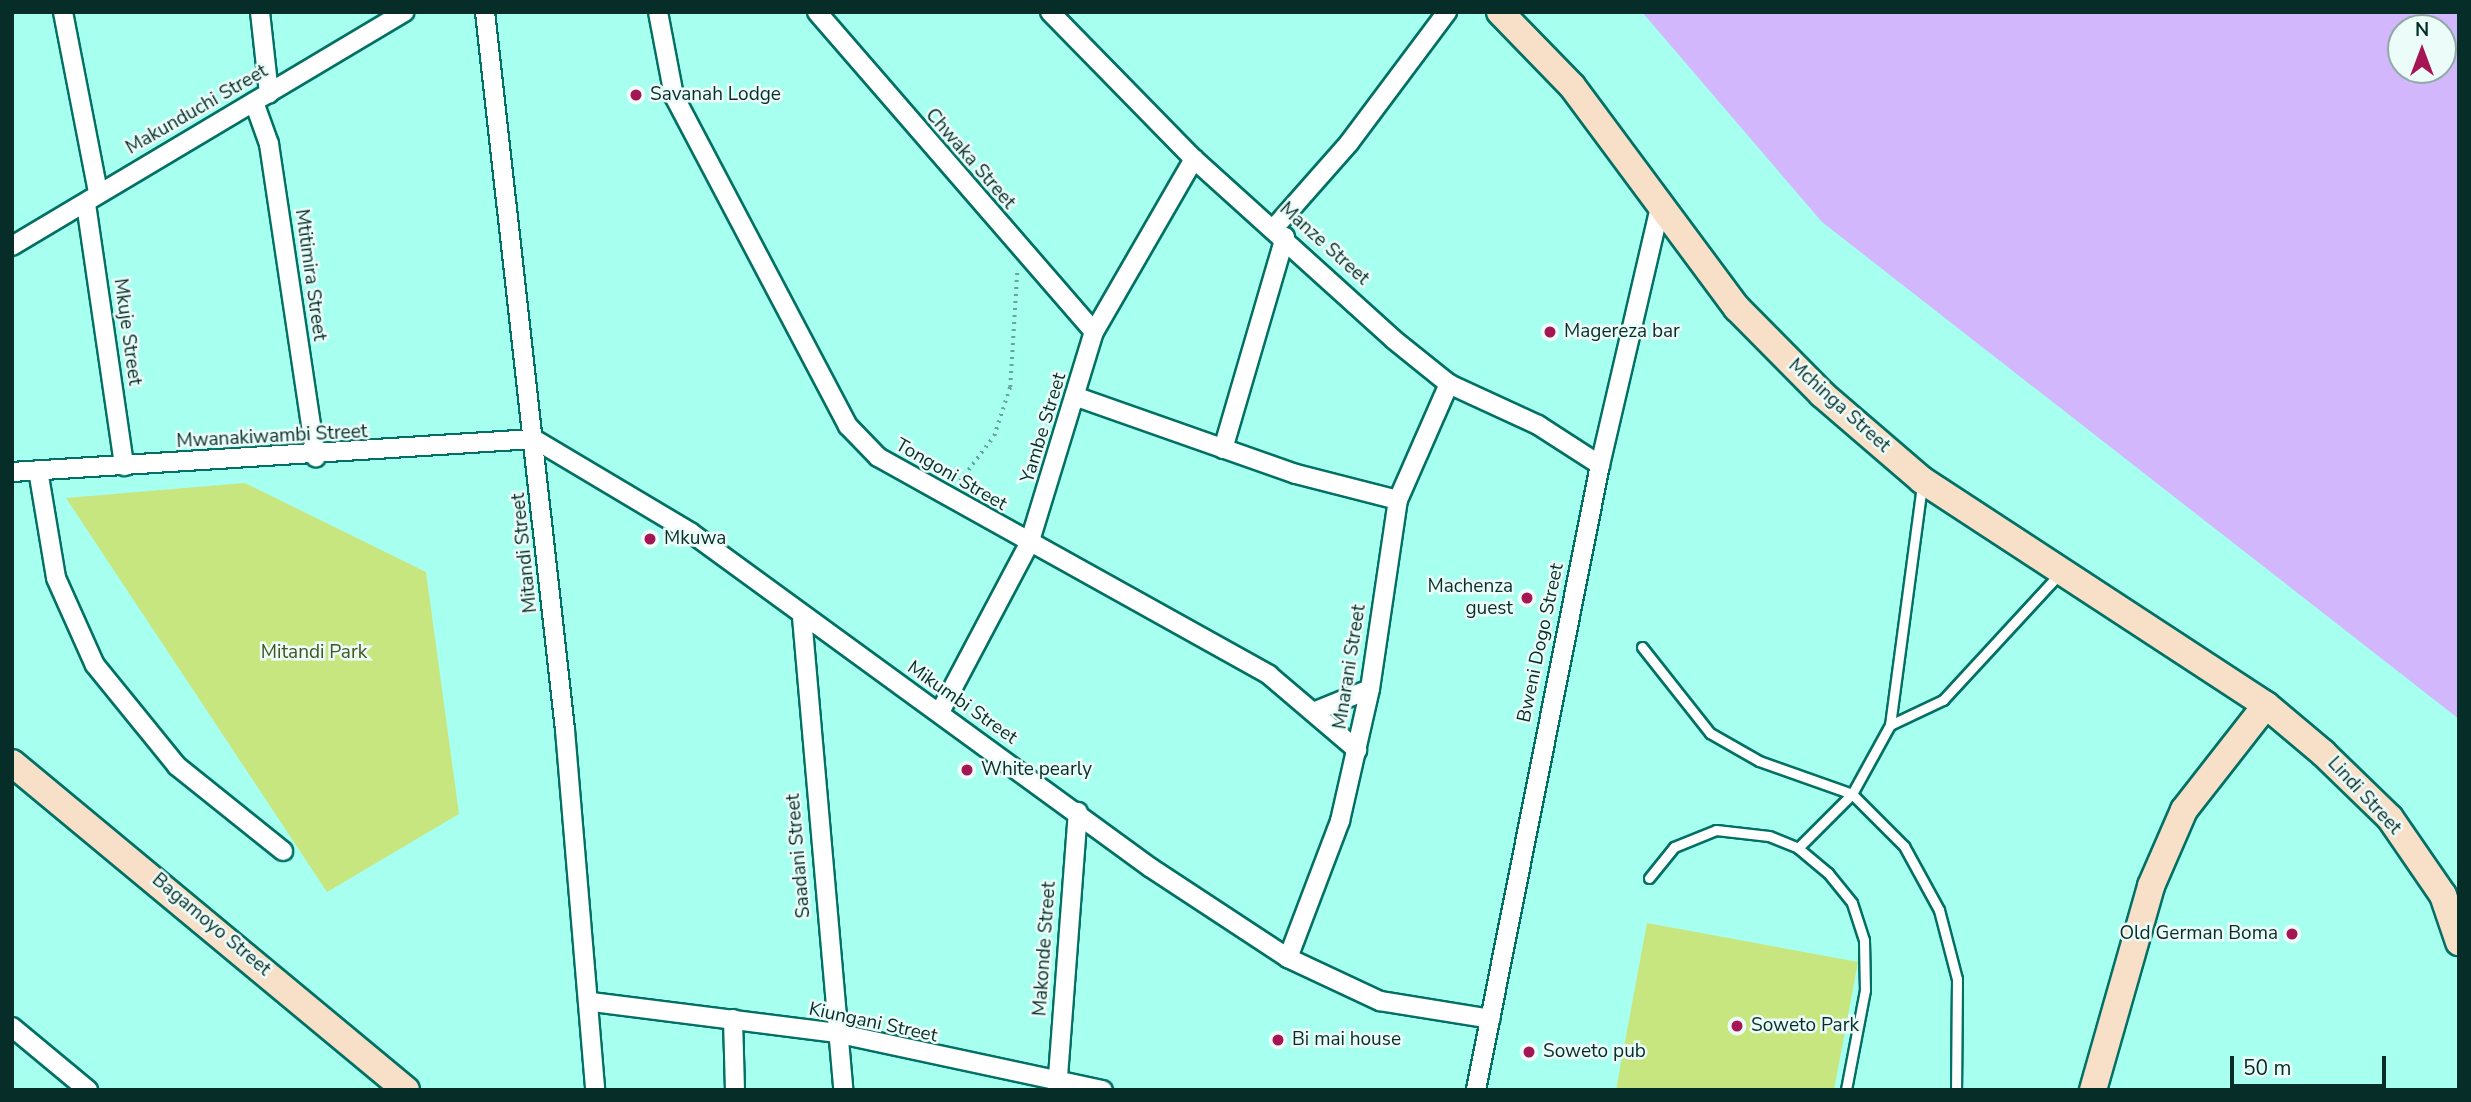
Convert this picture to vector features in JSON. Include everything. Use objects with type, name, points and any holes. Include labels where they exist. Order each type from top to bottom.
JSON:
[{"type":"main road","name":"Mchinga Street","points":[[1500,12],[1572,86],[1737,308],[1822,394],[1922,480],[2266,705]]},
{"type":"main road","name":"Lindi Street","points":[[2266,705],[2390,818],[2442,895],[2459,942]]},
{"type":"main road","points":[[2093,1090],[2151,886],[2184,810],[2266,705]]},
{"type":"main road","name":"Bagamoyo Street","points":[[12,763],[406,1090]]},
{"type":"street","name":"Mkuje Street","points":[[64,12],[92,198],[124,466]]},
{"type":"street","name":"Mtitimira Street","points":[[260,12],[261,98],[316,457]]},
{"type":"street","name":"Makunduchi Street","points":[[12,246],[405,12]]},
{"type":"street","name":"Mitandi Street","points":[[485,12],[534,439],[592,1002],[595,1090]]},
{"type":"street","name":"Tongoni Street","points":[[657,12],[674,96],[827,392],[878,457],[1029,544],[1269,675],[1357,750]]},
{"type":"street","name":"Chwaka Street","points":[[817,12],[1094,332]]},
{"type":"street","name":"Manze Street","points":[[1050,12],[1194,159],[1280,232],[1449,384],[1538,425],[1600,465]]},
{"type":"street","points":[[1223,449],[1280,232],[1447,12]]},
{"type":"street","name":"Yambe Street","points":[[940,712],[1029,544],[1077,397],[1094,332],[1194,159]]},
{"type":"street","name":"Bweni Dogo Street","points":[[1476,1090],[1600,465],[1660,207]]},
{"type":"street","name":"Mnarani Street","points":[[1288,958],[1340,821],[1370,689],[1398,500],[1449,384]]},
{"type":"street","points":[[1077,397],[1223,449],[1398,500]]},
{"type":"street","name":"Mwanakiwambi Street","points":[[12,472],[316,457],[534,439]]},
{"type":"street","name":"Mikumbi Street","points":[[534,439],[621,485],[802,617],[940,712],[1078,812],[1151,869],[1288,958],[1367,997],[1491,1019]]},
{"type":"street","points":[[38,470],[56,578],[95,665],[177,766],[283,851]]},
{"type":"street","name":"Saadani Street","points":[[802,617],[843,1090]]},
{"type":"street","points":[[1313,712],[1370,689]]},
{"type":"street","name":"Makonde Street","points":[[1057,1085],[1078,812]]},
{"type":"street","name":"Kiungani Street","points":[[592,1002],[836,1033],[1057,1085],[1103,1090]]},
{"type":"street","points":[[733,1019],[735,1090]]},
{"type":"street","points":[[12,1027],[89,1090]]},
{"type":"lane","points":[[1798,848],[1852,793],[1890,725],[1922,480]]},
{"type":"lane","points":[[1890,725],[1942,700],[2062,572]]},
{"type":"lane","points":[[1642,647],[1710,733],[1759,761],[1852,793],[1904,846],[1939,910],[1956,979],[1956,1090]]},
{"type":"lane","points":[[1649,878],[1674,847],[1716,830],[1769,836],[1798,848],[1852,903],[1864,940],[1864,990],[1846,1090]]},
{"type":"path","points":[[946,496],[985,453],[1007,399],[1019,320],[1015,243]]},
{"type":"green space","name":"Mitandi Park","points":[[245,483],[426,572],[459,814],[327,892],[66,498]]},
{"type":"green space","name":"Soweto Park","points":[[1647,923],[1858,962],[1834,1090],[1616,1090]]},
{"type":"shaded area","points":[[1642,12],[2459,12],[2459,719],[1822,222]]},
{"type":"place","name":"Savanah Lodge","points":[[636,95]]},
{"type":"place","name":"Magereza bar","points":[[1550,332]]},
{"type":"place","name":"Mkuwa","points":[[650,539]]},
{"type":"place","name":"Machenza guest","points":[[1527,598]]},
{"type":"place","name":"White pearly","points":[[967,770]]},
{"type":"place","name":"Old German Boma","points":[[2292,934]]},
{"type":"place","name":"Soweto Park","points":[[1737,1026]]},
{"type":"place","name":"Bi mai house","points":[[1278,1040]]},
{"type":"place","name":"Soweto pub","points":[[1529,1052]]}]
